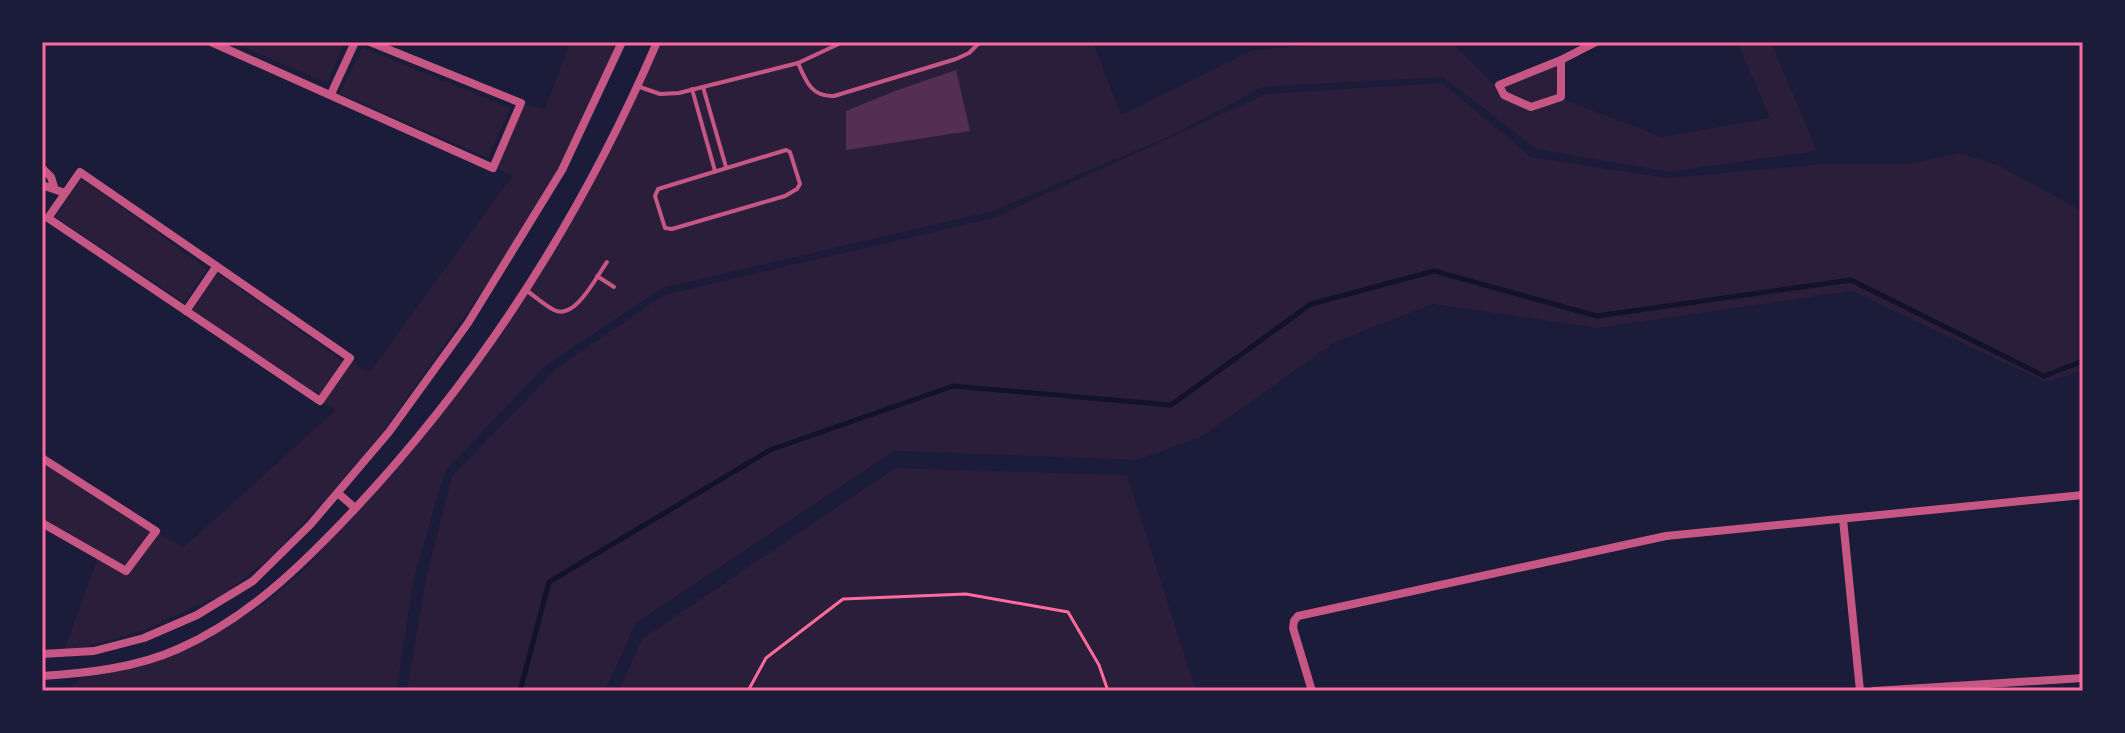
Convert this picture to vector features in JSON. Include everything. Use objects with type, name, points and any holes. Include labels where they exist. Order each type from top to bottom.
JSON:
[{"type":"street","points":[[211,42],[493,168],[521,103],[370,42]]},
{"type":"street","points":[[331,94],[355,42]]},
{"type":"street","points":[[42,654],[94,651],[144,638],[197,615],[253,581],[339,494],[389,432],[468,323],[562,170],[622,42]]},
{"type":"street","points":[[42,676],[85,673],[177,649],[261,600],[300,567],[438,413],[492,342],[602,161],[657,42]]},
{"type":"street","points":[[1561,60],[1561,97],[1531,107],[1504,95],[1499,85],[1596,42]]},
{"type":"street","points":[[42,168],[51,177],[54,187]]},
{"type":"street","points":[[80,172],[350,358],[320,401],[48,218],[65,193],[80,172]]},
{"type":"street","points":[[42,185],[65,193]]},
{"type":"street","points":[[186,311],[216,267]]},
{"type":"street","points":[[42,458],[156,531],[126,571],[42,523]]},
{"type":"street","points":[[339,494],[355,508]]},
{"type":"street","points":[[1312,691],[1293,628],[1298,616],[1666,536],[2083,495]]},
{"type":"street","points":[[1843,519],[1860,691]]},
{"type":"street","points":[[1874,691],[2083,678]]},
{"type":"lane","points":[[637,86],[660,94],[703,87],[798,63],[843,42]]},
{"type":"lane","points":[[798,63],[812,91],[834,96],[956,59],[969,53],[980,42]]},
{"type":"lane","points":[[703,87],[726,167]]},
{"type":"lane","points":[[692,89],[715,171]]},
{"type":"lane","points":[[786,150],[790,152],[800,184],[785,196],[672,229],[665,228],[655,196],[658,189],[715,171],[786,150]]},
{"type":"lane","points":[[525,289],[556,312],[567,312],[575,307],[607,262]]},
{"type":"lane","points":[[597,276],[614,287]]},
{"type":"path","points":[[748,691],[766,658],[843,599],[966,594],[1068,612],[1099,665],[1108,691]]},
{"type":"shaded area","points":[[233,42],[345,42],[327,83]]},
{"type":"shaded area","points":[[570,42],[619,42],[559,168],[498,268],[386,428],[335,489],[273,555],[227,592],[142,631],[63,653],[98,557],[127,573],[158,533],[184,547],[336,410],[322,403],[352,362],[370,372],[513,175],[494,168],[522,104],[545,109]]},
{"type":"shaded area","points":[[659,42],[1093,42],[1121,115],[1254,50],[1360,42],[1451,42],[1496,86],[1530,109],[1562,99],[1662,137],[1770,118],[1737,42],[1771,42],[1817,151],[1669,172],[1536,149],[1443,77],[1263,87],[1170,136],[993,211],[662,288],[546,365],[445,471],[414,578],[396,691],[65,691],[84,676],[129,668],[218,631],[264,604],[303,571],[439,414],[557,244]]},
{"type":"shaded area","points":[[363,48],[510,108],[488,158],[339,93]]},
{"type":"shaded area","points":[[1558,63],[1558,93],[1532,104],[1508,93],[1503,85]]},
{"type":"shaded area","points":[[1442,83],[1531,157],[1667,178],[1822,164],[1910,164],[1958,153],[1998,165],[2083,212],[2083,370],[2046,382],[1851,291],[1598,328],[1433,304],[1335,342],[1201,437],[1137,460],[894,451],[636,623],[605,691],[407,691],[426,578],[452,476],[557,368],[664,295],[993,218],[1266,94]]},
{"type":"shaded area","points":[[81,178],[207,269],[184,302],[55,217]]},
{"type":"shaded area","points":[[217,273],[343,361],[320,396],[192,310]]},
{"type":"shaded area","points":[[42,462],[150,532],[124,566],[42,520]]},
{"type":"shaded area","points":[[895,468],[1127,475],[1196,691],[619,691],[642,639]]},
{"type":"building","points":[[956,70],[970,131],[846,150],[846,111]]},
{"type":"waterway","points":[[520,691],[549,582],[770,450],[953,386],[1171,405],[1311,304],[1434,271],[1597,316],[1851,280],[2044,376],[2083,361]]}]
